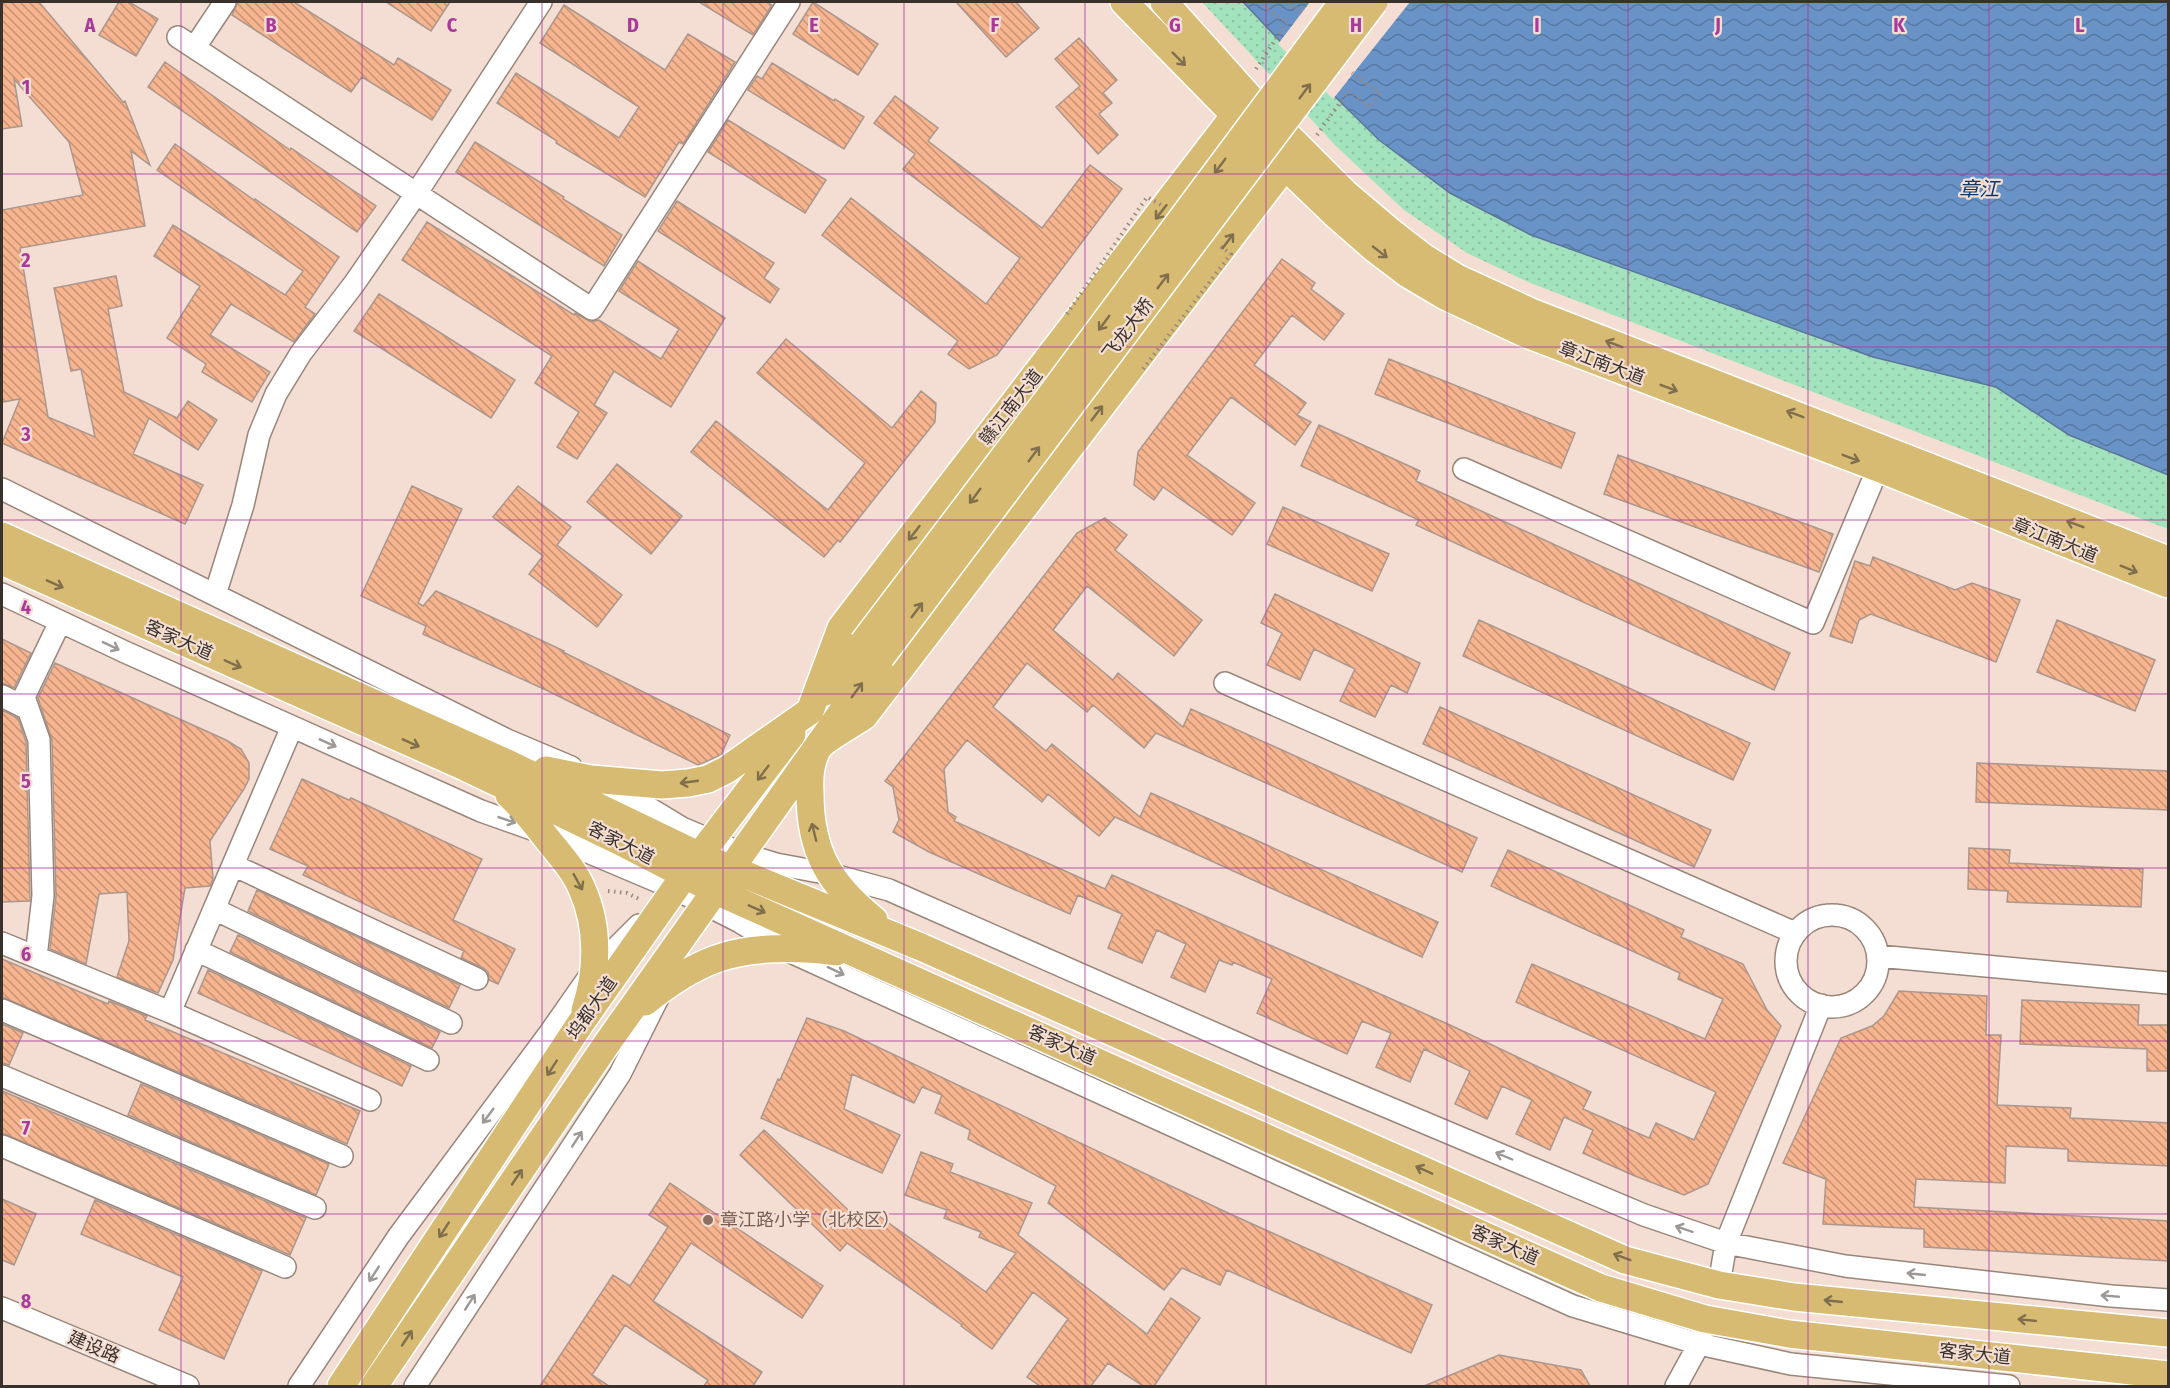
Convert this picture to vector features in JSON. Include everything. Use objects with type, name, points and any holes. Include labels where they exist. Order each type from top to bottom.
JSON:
[{"type":"main road","name":"章江南大道","points":[[1124,2],[1285,166],[1375,249],[1408,274],[1445,296],[1524,333],[1878,468],[2169,584]]},
{"type":"main road","name":"章江南大道","points":[[1164,2],[1250,98],[1346,194],[1423,257],[1457,278],[1531,312],[2169,560]]},
{"type":"main road","name":"飞龙大桥","points":[[872,650],[1048,399],[1343,2]]},
{"type":"main road","name":"飞龙大桥","points":[[872,650],[1374,2]]},
{"type":"main road","name":"赣江南大道","points":[[810,711],[841,628],[1235,116]]},
{"type":"main road","points":[[921,947],[880,925],[846,894],[819,855],[810,816],[810,783],[812,766],[819,746],[864,716],[1285,166]]},
{"type":"main road","name":"客家大道","points":[[2,536],[505,762],[688,870],[711,900],[881,963],[1702,1332],[1790,1334],[2169,1375]]},
{"type":"main road","name":"客家大道","points":[[2,561],[465,767],[617,840],[688,870],[738,861],[921,947],[1626,1260],[1719,1285],[1794,1297],[2169,1333]]},
{"type":"main road","name":"坞都大道","points":[[341,1386],[580,1024],[688,870],[810,711],[872,650]]},
{"type":"main road","name":"坞都大道","points":[[374,1386],[608,1042],[819,746],[872,650]]},
{"type":"main road","points":[[505,762],[568,776],[662,785],[688,783],[708,779],[726,771],[810,711]]},
{"type":"main road","points":[[465,767],[503,790],[520,805],[582,888],[593,920],[593,971],[588,1003],[580,1024]]},
{"type":"main road","points":[[608,1042],[639,1006],[664,987],[716,959],[738,953],[810,948],[881,963]]},
{"type":"street","points":[[225,2],[187,42],[592,309],[789,2]]},
{"type":"street","points":[[215,595],[243,505],[259,435],[276,394],[301,353],[354,284],[416,194],[541,2]]},
{"type":"street","points":[[1464,469],[1813,623],[1878,468]]},
{"type":"street","points":[[2,489],[507,740],[604,780],[682,828],[688,870]]},
{"type":"street","points":[[2,594],[480,811],[543,833],[688,870]]},
{"type":"street","points":[[36,957],[43,896],[39,740],[24,697],[60,622]]},
{"type":"street","points":[[1225,683],[1795,933]]},
{"type":"street","points":[[2,696],[28,709]]},
{"type":"street","points":[[170,1012],[292,727]]},
{"type":"street","points":[[738,861],[776,864],[830,874],[889,890],[1266,1056],[1644,1215],[1726,1243],[1845,1266],[2111,1296],[2169,1300]]},
{"type":"street","points":[[233,865],[477,979]]},
{"type":"street","points":[[299,1386],[398,1237],[593,971],[688,870]]},
{"type":"street","points":[[415,1386],[620,1074],[664,987],[698,931],[711,900],[784,949],[1573,1306],[1702,1332],[1791,1364],[2009,1386]]},
{"type":"street","points":[[214,909],[451,1023]]},
{"type":"street","points":[[1827,915],[1851,918],[1862,925],[1876,944],[1878,956],[1878,968],[1869,990],[1850,1004],[1838,1006],[1821,1005],[1805,997],[1796,989],[1790,979],[1786,956],[1795,933],[1809,921],[1827,915]]},
{"type":"street","points":[[2,943],[170,1012],[370,1100]]},
{"type":"street","points":[[196,950],[428,1060]]},
{"type":"street","points":[[1878,956],[2169,983]]},
{"type":"street","points":[[1719,1285],[1726,1243],[1821,1005]]},
{"type":"street","points":[[2,1010],[342,1156]]},
{"type":"street","points":[[2,1076],[315,1208]]},
{"type":"street","points":[[2,1146],[285,1267]]},
{"type":"street","name":"建设路","points":[[2,1308],[188,1386]]},
{"type":"street","points":[[1676,1386],[1702,1332]]},
{"type":"path","points":[[1256,69],[1287,22],[1263,7],[1267,2]]},
{"type":"path","points":[[1286,2],[1302,12]]},
{"type":"path","points":[[1249,62],[1263,78]]},
{"type":"path","points":[[1315,138],[1348,92],[1370,107],[1380,93],[1352,73]]},
{"type":"path","points":[[1308,129],[1320,143]]},
{"type":"green space","points":[[1202,2],[1243,2],[1379,140],[1450,193],[1531,235],[1873,357],[1996,387],[2069,435],[2168,475],[2168,529],[1528,282],[1467,253],[1404,210],[1336,146]]},
{"type":"water","name":"章江","points":[[1243,2],[2168,2],[2168,475],[2069,435],[1996,387],[1873,357],[1531,235],[1450,193],[1379,140]]},
{"type":"pier","points":[[1310,2],[1410,2],[1333,99],[1278,44]]},
{"type":"building","points":[[2,2],[39,2],[123,102],[125,101],[150,165],[131,151],[145,226],[20,248],[48,417],[95,437],[81,369],[71,371],[54,288],[116,276],[122,306],[108,309],[124,392],[177,418],[188,401],[217,420],[198,450],[149,418],[133,454],[203,485],[185,524],[2,443],[20,399],[2,402],[2,210],[83,195],[69,142],[14,79],[22,126],[2,129]]},
{"type":"building","points":[[119,2],[129,2],[158,19],[136,56],[99,35]]},
{"type":"building","points":[[238,2],[294,2],[394,65],[398,58],[451,90],[432,120],[362,77],[351,92],[232,15]]},
{"type":"building","points":[[386,2],[450,2],[431,31]]},
{"type":"building","points":[[699,2],[766,2],[772,5],[753,35]]},
{"type":"building","points":[[813,2],[878,44],[858,75],[793,34]]},
{"type":"building","points":[[956,2],[1016,2],[1039,28],[1006,57]]},
{"type":"building","points":[[564,5],[665,70],[688,34],[735,62],[683,144],[679,142],[645,197],[556,143],[557,141],[497,103],[516,73],[619,138],[639,107],[540,43]]},
{"type":"building","points":[[1079,38],[1117,80],[1103,93],[1112,103],[1099,114],[1118,135],[1098,154],[1056,107],[1080,86],[1055,59]]},
{"type":"building","points":[[165,62],[290,150],[291,148],[376,206],[357,232],[148,87]]},
{"type":"building","points":[[772,63],[864,117],[844,149],[748,90],[757,76],[762,79]]},
{"type":"building","points":[[895,96],[938,128],[928,141],[1042,228],[1090,165],[1122,189],[997,355],[969,369],[948,354],[958,341],[822,235],[851,198],[986,304],[1020,258],[903,169],[915,154],[874,123]]},
{"type":"building","points":[[728,120],[826,180],[805,213],[708,152]]},
{"type":"building","points":[[475,142],[622,235],[604,266],[456,172]]},
{"type":"building","points":[[175,144],[339,257],[305,307],[315,314],[294,342],[231,304],[210,335],[270,372],[252,402],[202,372],[206,364],[167,338],[200,286],[154,256],[173,225],[285,295],[303,271],[157,170]]},
{"type":"building","points":[[677,201],[774,263],[764,278],[779,289],[770,303],[658,231]]},
{"type":"building","points":[[427,222],[574,315],[575,313],[591,322],[599,320],[661,359],[679,329],[619,291],[638,261],[725,318],[671,407],[614,371],[594,405],[607,413],[577,459],[557,447],[579,412],[535,383],[552,356],[402,260]]},
{"type":"building","points":[[1282,259],[1315,283],[1311,289],[1344,314],[1324,340],[1292,315],[1254,365],[1306,403],[1297,415],[1311,422],[1295,445],[1231,397],[1187,455],[1255,503],[1232,535],[1163,487],[1154,500],[1134,485],[1138,452]]},
{"type":"building","points":[[379,294],[515,380],[491,418],[354,331]]},
{"type":"building","points":[[786,339],[892,428],[921,391],[936,403],[935,422],[840,542],[838,540],[824,557],[691,452],[716,421],[828,510],[865,463],[757,373]]},
{"type":"building","points":[[1389,359],[1575,433],[1561,468],[1375,394]]},
{"type":"building","points":[[1319,425],[1420,471],[1416,481],[1790,653],[1774,690],[1416,525],[1419,520],[1301,466]]},
{"type":"building","points":[[1618,455],[1833,534],[1819,572],[1604,494]]},
{"type":"building","points":[[617,464],[682,516],[651,554],[587,502]]},
{"type":"building","points":[[412,486],[462,509],[418,603],[423,606],[436,591],[564,651],[730,735],[721,755],[698,765],[546,690],[423,634],[426,626],[361,596]]},
{"type":"building","points":[[518,486],[571,527],[557,545],[622,595],[597,627],[529,574],[543,556],[493,517]]},
{"type":"building","points":[[1283,507],[1389,554],[1372,591],[1267,544]]},
{"type":"building","points":[[1105,518],[1127,535],[1115,550],[1202,620],[1174,656],[1087,586],[1053,630],[1113,680],[1118,673],[1183,727],[1191,709],[1477,838],[1462,872],[1156,733],[1144,748],[1093,705],[1087,712],[1027,663],[993,707],[1046,751],[1052,744],[1140,817],[1151,793],[1438,922],[1422,957],[1115,817],[1099,836],[1048,794],[1042,802],[967,740],[944,769],[948,812],[956,817],[954,821],[1105,889],[1112,875],[1450,1025],[1591,1092],[1583,1109],[1649,1138],[1656,1123],[1694,1140],[1716,1092],[1516,1002],[1532,964],[1705,1039],[1723,999],[1678,979],[1680,973],[1491,886],[1508,850],[1684,930],[1681,937],[1743,964],[1767,1010],[1781,1026],[1708,1184],[1684,1195],[1583,1153],[1593,1130],[1564,1117],[1550,1150],[1516,1134],[1532,1100],[1502,1086],[1487,1119],[1455,1104],[1470,1071],[1424,1049],[1410,1082],[1376,1067],[1391,1033],[1362,1021],[1347,1054],[1257,1013],[1272,979],[1233,962],[1232,965],[1219,960],[1205,992],[1171,977],[1186,944],[1157,930],[1142,963],[1108,948],[1122,914],[1078,895],[1070,914],[929,852],[893,832],[899,820],[893,787],[885,781],[1077,533]]},
{"type":"building","points":[[1873,557],[1955,590],[1972,583],[2020,600],[1996,662],[1871,614],[1859,620],[1852,643],[1830,636],[1855,561],[1870,566]]},
{"type":"building","points":[[1275,594],[1420,663],[1407,693],[1391,685],[1375,717],[1340,701],[1355,669],[1314,649],[1300,680],[1267,665],[1282,633],[1261,623]]},
{"type":"building","points":[[1479,620],[1750,743],[1733,780],[1463,656]]},
{"type":"building","points":[[2057,620],[2155,660],[2135,711],[2037,672]]},
{"type":"building","points":[[2,639],[31,653],[14,688],[2,683]]},
{"type":"building","points":[[55,663],[226,740],[241,749],[249,763],[249,779],[244,789],[210,841],[213,879],[210,886],[185,888],[173,960],[158,993],[117,977],[129,941],[127,892],[99,894],[86,964],[50,949],[56,896],[52,740],[38,698]]},
{"type":"building","points":[[1440,707],[1711,830],[1694,867],[1423,744]]},
{"type":"building","points":[[2,710],[18,718],[26,742],[30,901],[2,902]]},
{"type":"building","points":[[1977,763],[2169,771],[2169,810],[1976,802]]},
{"type":"building","points":[[302,779],[349,800],[351,798],[482,859],[453,920],[515,949],[498,984],[489,980],[488,972],[483,968],[461,958],[464,951],[303,875],[308,866],[270,849]]},
{"type":"building","points":[[1969,848],[2010,850],[2009,863],[2143,869],[2141,907],[2007,902],[2008,891],[1968,889]]},
{"type":"building","points":[[257,890],[460,985],[449,1008],[248,911]]},
{"type":"building","points":[[238,935],[440,1032],[432,1048],[230,952]]},
{"type":"building","points":[[2,959],[108,1004],[109,1001],[147,1016],[145,1020],[360,1111],[347,1144],[2,997]]},
{"type":"building","points":[[208,970],[411,1066],[402,1086],[198,993]]},
{"type":"building","points":[[1899,991],[1987,996],[1986,1035],[2001,1035],[1997,1105],[2071,1108],[2070,1118],[2169,1123],[2169,1166],[2068,1161],[2068,1149],[2006,1146],[2005,1183],[1916,1179],[1914,1207],[2169,1221],[2169,1261],[1924,1247],[1924,1229],[1823,1224],[1826,1179],[1783,1163],[1841,1038],[1872,1026],[1884,1016]]},
{"type":"building","points":[[2022,1000],[2139,1005],[2138,1025],[2169,1025],[2169,1071],[2147,1071],[2147,1049],[2020,1044]]},
{"type":"building","points":[[807,1018],[844,1031],[1228,1213],[1432,1305],[1411,1353],[1227,1270],[1220,1285],[1182,1268],[1164,1290],[1048,1203],[1056,1186],[968,1139],[970,1130],[935,1113],[942,1095],[922,1087],[914,1103],[852,1074],[844,1109],[900,1135],[882,1173],[761,1118]]},
{"type":"building","points":[[2,1024],[23,1033],[9,1065],[2,1063]]},
{"type":"building","points":[[141,1084],[329,1164],[316,1195],[128,1115]]},
{"type":"building","points":[[2,1091],[306,1218],[290,1255],[2,1133]]},
{"type":"building","points":[[764,1130],[866,1227],[876,1214],[986,1292],[1016,1253],[979,1237],[981,1232],[944,1218],[947,1210],[905,1195],[921,1152],[953,1164],[950,1172],[1032,1203],[1018,1235],[1147,1334],[1171,1298],[1200,1318],[1154,1386],[1143,1386],[1108,1363],[1091,1386],[1040,1386],[1027,1377],[1068,1319],[1033,1292],[992,1349],[847,1243],[840,1251],[740,1155]]},
{"type":"building","points":[[670,1183],[823,1286],[802,1318],[691,1243],[653,1301],[762,1372],[753,1386],[704,1386],[708,1380],[625,1325],[592,1375],[609,1386],[540,1386],[613,1275],[630,1286],[668,1227],[649,1215]]},
{"type":"building","points":[[2,1199],[36,1214],[14,1265],[2,1260]]},
{"type":"building","points":[[95,1200],[262,1271],[224,1359],[159,1330],[183,1277],[81,1234]]},
{"type":"building","points":[[1499,1355],[1581,1370],[1590,1386],[1424,1386]]},
{"type":"place","name":"章江路小学（北校区）","points":[[708,1220]]}]
